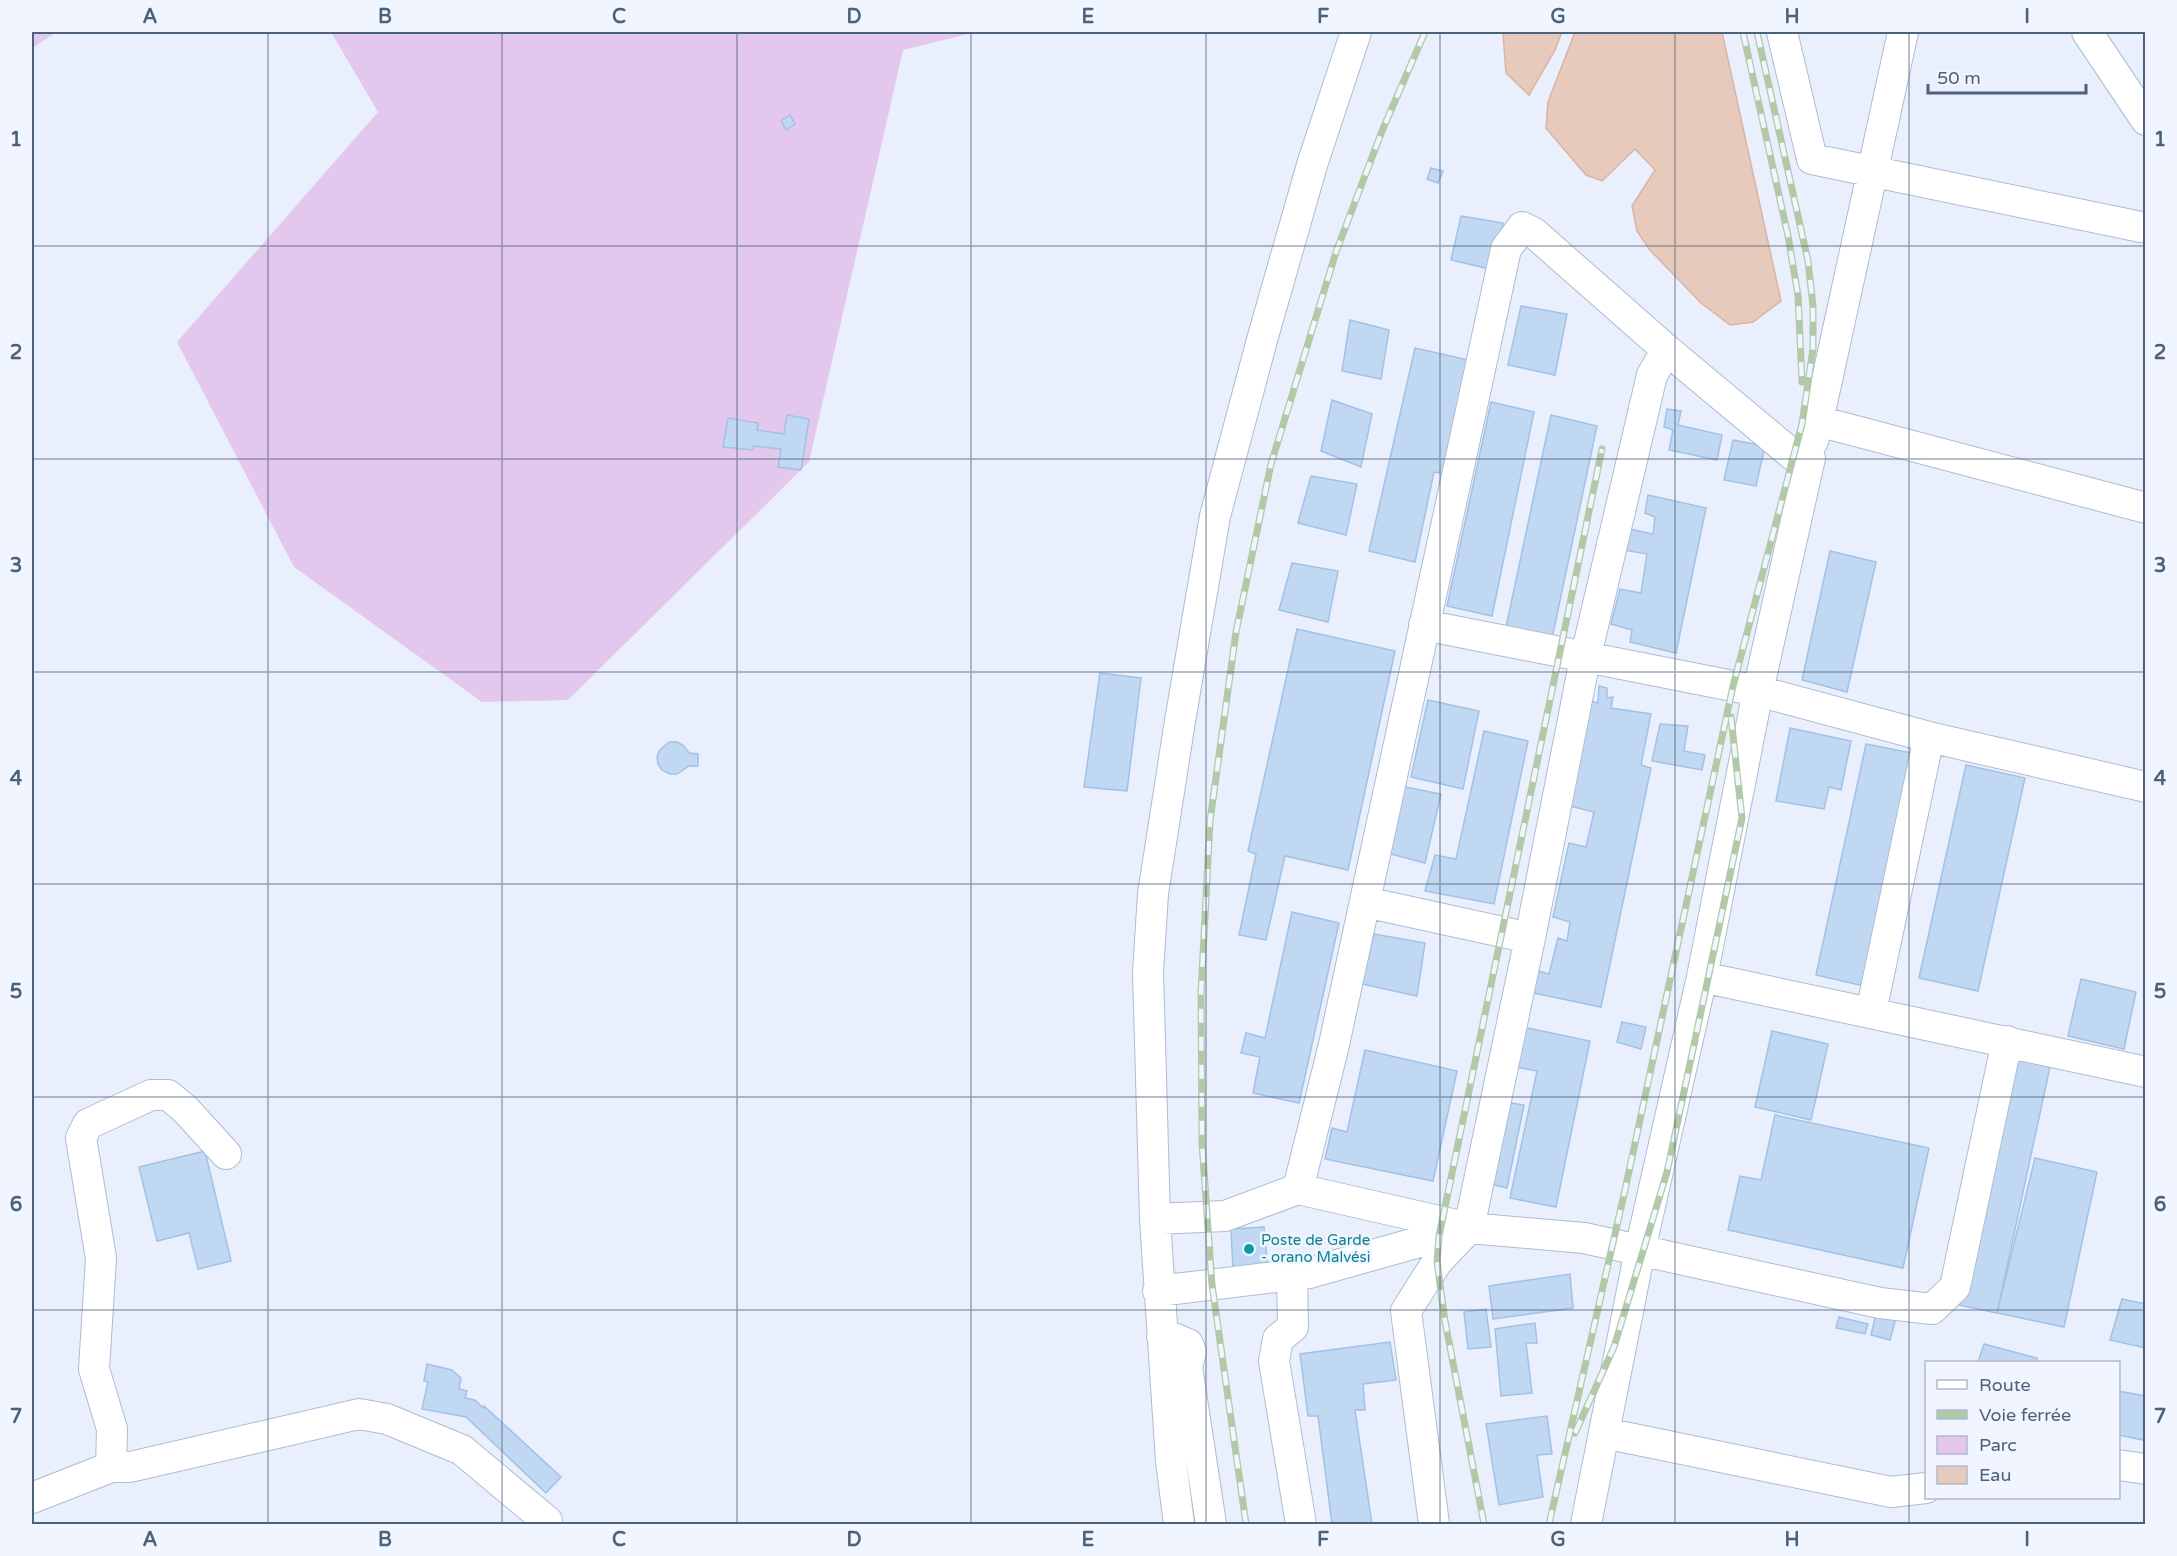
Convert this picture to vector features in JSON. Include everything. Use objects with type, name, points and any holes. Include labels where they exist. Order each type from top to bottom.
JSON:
[{"type":"street","points":[[1179,1524],[1171,1461],[1155,1219],[1148,972],[1153,894],[1179,721],[1215,516],[1312,165],[1356,32]]},
{"type":"street","points":[[1782,32],[1812,159],[2140,227]]},
{"type":"street","points":[[1586,1524],[1640,1250],[1702,977],[1758,691],[1904,32]]},
{"type":"street","points":[[2087,32],[2145,120]]},
{"type":"street","points":[[1298,1189],[1333,1049],[1506,249],[1522,226],[1534,233],[1667,350],[1794,456],[1810,458]]},
{"type":"street","points":[[1434,1524],[1406,1311],[1437,1262],[1469,1228],[1586,657],[1652,375],[1667,350]]},
{"type":"street","points":[[1818,421],[2145,508]]},
{"type":"street","points":[[1424,625],[1758,691],[1929,737],[2145,787]]},
{"type":"street","points":[[1871,1012],[1929,737]]},
{"type":"street","points":[[1365,902],[1530,938]]},
{"type":"street","points":[[1702,977],[2145,1072]]},
{"type":"street","points":[[1155,1219],[1225,1216],[1298,1189],[1469,1228],[1584,1238],[1880,1303],[1932,1309],[1955,1287],[2007,1041]]},
{"type":"street","points":[[111,1467],[112,1429],[94,1369],[101,1258],[81,1138],[88,1124],[151,1095],[168,1095],[185,1109],[226,1154]]},
{"type":"street","points":[[1158,1291],[1309,1273],[1469,1228]]},
{"type":"street","points":[[1292,1275],[1293,1327],[1278,1339],[1274,1360],[1301,1524]]},
{"type":"street","points":[[1162,1336],[1188,1344],[1191,1352],[1187,1367],[1211,1524]]},
{"type":"street","points":[[32,1498],[111,1467],[130,1467],[359,1414],[387,1419],[462,1450],[547,1521]]},
{"type":"street","points":[[1614,1434],[1891,1492],[1925,1488]]},
{"type":"street","points":[[2120,1466],[2145,1469]]},
{"type":"green space","points":[[32,32],[57,32],[32,48]]},
{"type":"green space","points":[[331,32],[976,32],[903,50],[809,462],[568,700],[482,702],[294,567],[177,342],[378,112]]},
{"type":"water","points":[[1503,32],[1562,32],[1555,50],[1529,95],[1506,73]]},
{"type":"water","points":[[1575,32],[1722,32],[1781,301],[1753,322],[1730,325],[1701,303],[1649,249],[1637,231],[1632,206],[1655,170],[1635,149],[1602,181],[1586,175],[1546,128],[1548,102]]},
{"type":"building","points":[[790,115],[795,124],[786,130],[781,121]]},
{"type":"building","points":[[1431,168],[1443,171],[1438,183],[1427,179]]},
{"type":"building","points":[[1461,216],[1503,223],[1494,270],[1451,260]]},
{"type":"building","points":[[1521,306],[1567,314],[1555,375],[1508,365]]},
{"type":"building","points":[[1350,320],[1389,330],[1381,379],[1342,371]]},
{"type":"building","points":[[1415,348],[1473,361],[1448,474],[1434,472],[1415,562],[1369,551]]},
{"type":"building","points":[[1332,400],[1372,414],[1361,467],[1321,451]]},
{"type":"building","points":[[1491,402],[1534,412],[1492,616],[1447,606]]},
{"type":"building","points":[[1667,409],[1681,411],[1678,425],[1722,435],[1717,460],[1669,450],[1673,430],[1664,427]]},
{"type":"building","points":[[787,415],[809,419],[801,470],[778,467],[781,449],[754,446],[753,450],[723,447],[728,418],[758,423],[757,430],[784,434]]},
{"type":"building","points":[[1551,415],[1597,426],[1551,643],[1505,632]]},
{"type":"building","points":[[1733,440],[1765,446],[1756,486],[1724,480]]},
{"type":"building","points":[[1311,476],[1357,484],[1346,535],[1298,523]]},
{"type":"building","points":[[1648,495],[1706,508],[1676,653],[1630,642],[1632,630],[1611,624],[1620,589],[1641,593],[1647,554],[1624,550],[1629,529],[1653,534],[1655,517],[1645,513]]},
{"type":"building","points":[[1830,551],[1876,562],[1847,692],[1802,680]]},
{"type":"building","points":[[1292,563],[1338,571],[1328,622],[1279,610]]},
{"type":"building","points":[[1297,629],[1395,651],[1348,870],[1285,856],[1266,940],[1239,935],[1256,854],[1248,851]]},
{"type":"building","points":[[1100,673],[1141,678],[1127,791],[1084,787]]},
{"type":"building","points":[[1599,686],[1607,688],[1607,698],[1613,697],[1611,708],[1651,714],[1641,765],[1651,768],[1601,1007],[1524,991],[1528,968],[1549,974],[1558,938],[1567,941],[1570,922],[1553,917],[1569,843],[1586,847],[1594,812],[1566,805],[1587,700],[1598,703]]},
{"type":"building","points":[[1428,700],[1479,711],[1463,789],[1411,777]]},
{"type":"building","points":[[1660,724],[1688,726],[1684,751],[1705,755],[1702,770],[1652,761]]},
{"type":"building","points":[[1790,728],[1851,741],[1841,790],[1829,787],[1824,809],[1776,801]]},
{"type":"building","points":[[1484,731],[1528,741],[1494,904],[1425,891],[1435,855],[1456,859]]},
{"type":"building","points":[[669,742],[677,742],[689,753],[698,754],[698,766],[689,766],[677,774],[670,774],[662,770],[657,757],[659,751]]},
{"type":"building","points":[[1866,744],[1912,753],[1864,986],[1816,975]]},
{"type":"building","points":[[1966,765],[2025,778],[1978,991],[1919,978]]},
{"type":"building","points":[[1400,786],[1441,794],[1425,863],[1387,853]]},
{"type":"building","points":[[1292,912],[1339,923],[1299,1103],[1253,1093],[1260,1057],[1241,1053],[1246,1033],[1265,1038]]},
{"type":"building","points":[[1374,934],[1425,943],[1417,996],[1362,984]]},
{"type":"building","points":[[2081,979],[2136,992],[2124,1049],[2068,1036]]},
{"type":"building","points":[[1622,1022],[1646,1027],[1641,1049],[1617,1042]]},
{"type":"building","points":[[1523,1027],[1590,1041],[1556,1207],[1510,1198],[1537,1071],[1516,1067]]},
{"type":"building","points":[[1772,1031],[1828,1044],[1811,1120],[1755,1107]]},
{"type":"building","points":[[1365,1050],[1457,1071],[1433,1181],[1325,1159],[1332,1128],[1347,1132]]},
{"type":"building","points":[[2013,1058],[2050,1067],[1997,1313],[1959,1305]]},
{"type":"building","points":[[1505,1102],[1524,1105],[1507,1188],[1487,1183]]},
{"type":"building","points":[[1775,1115],[1929,1148],[1903,1268],[1728,1230],[1740,1176],[1761,1180]]},
{"type":"building","points":[[205,1151],[231,1261],[198,1269],[189,1233],[157,1241],[139,1167]]},
{"type":"building","points":[[2035,1158],[2097,1172],[2064,1327],[1997,1313]]},
{"type":"building","name":"Poste de Garde - orano Malvési","points":[[1264,1227],[1268,1269],[1233,1270],[1231,1229]]},
{"type":"building","points":[[1570,1274],[1573,1308],[1493,1319],[1489,1286]]},
{"type":"building","points":[[2122,1299],[2146,1304],[2146,1348],[2110,1340]]},
{"type":"building","points":[[1486,1309],[1491,1347],[1468,1349],[1464,1312]]},
{"type":"building","points":[[1877,1310],[1897,1314],[1890,1340],[1871,1335]]},
{"type":"building","points":[[1839,1317],[1868,1324],[1865,1334],[1836,1328]]},
{"type":"building","points":[[1535,1323],[1537,1343],[1526,1343],[1532,1393],[1501,1396],[1495,1329]]},
{"type":"building","points":[[1390,1342],[1396,1380],[1363,1384],[1365,1410],[1355,1410],[1372,1524],[1332,1524],[1318,1416],[1308,1416],[1300,1354]]},
{"type":"building","points":[[1984,1344],[2037,1358],[2036,1361],[1978,1361]]},
{"type":"building","points":[[427,1364],[452,1370],[461,1378],[459,1389],[467,1391],[465,1398],[475,1400],[483,1408],[484,1406],[561,1477],[546,1493],[466,1417],[422,1409],[428,1382],[424,1381]]},
{"type":"building","points":[[2120,1391],[2146,1396],[2146,1428],[2143,1440],[2120,1435]]},
{"type":"building","points":[[1547,1416],[1552,1454],[1537,1455],[1543,1497],[1499,1505],[1486,1424]]},
{"type":"railway","points":[[1246,1524],[1212,1285],[1202,1143],[1201,993],[1210,821],[1236,632],[1271,464],[1336,252],[1382,131],[1425,32]]},
{"type":"railway","points":[[1743,32],[1788,236],[1798,295],[1802,382]]},
{"type":"railway","points":[[1549,1524],[1625,1190],[1733,686],[1802,424],[1813,349],[1813,306],[1808,261],[1757,32]]},
{"type":"railway","points":[[1484,1524],[1445,1321],[1437,1262],[1439,1236],[1602,449]]},
{"type":"railway","points":[[1575,1433],[1614,1347],[1667,1172],[1742,818],[1731,717]]},
{"type":"place","name":"Poste de Garde - orano Malvési","points":[[1249,1249]]}]
